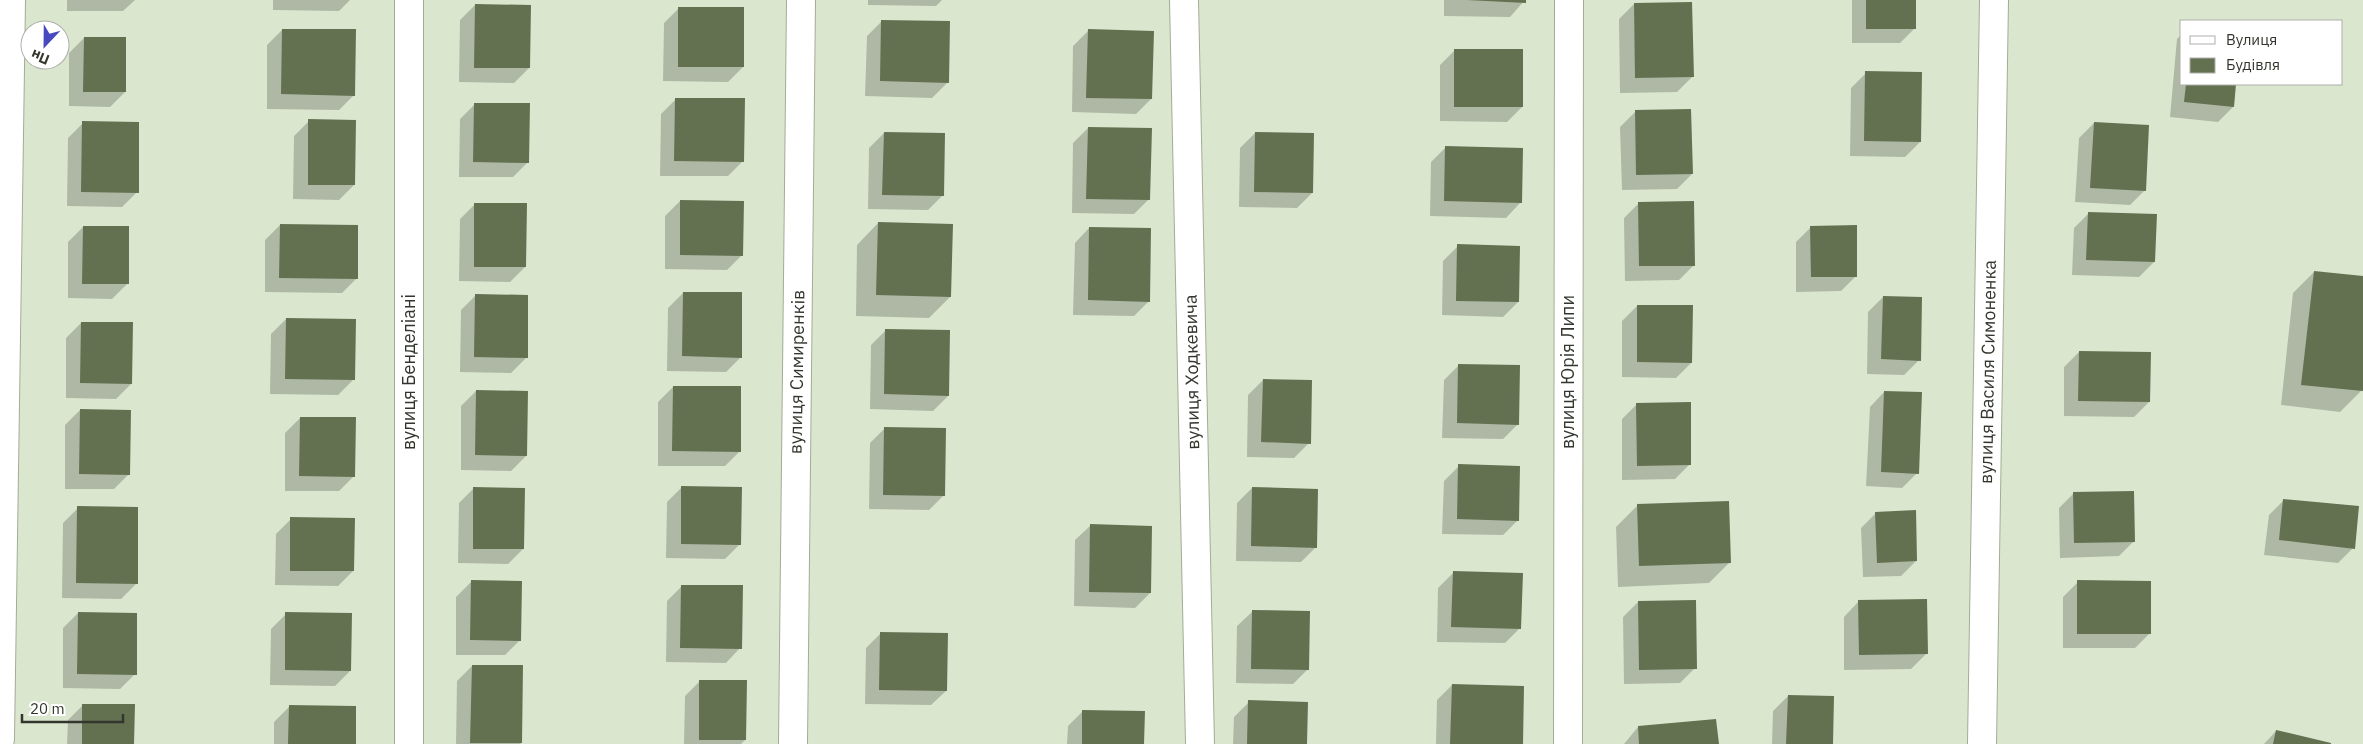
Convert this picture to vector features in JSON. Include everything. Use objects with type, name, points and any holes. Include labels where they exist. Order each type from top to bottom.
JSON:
[{"type":"street","points":[[0,739],[11,0]]},
{"type":"street","name":"вулиця Бенделіані","points":[[409,0],[409,744]]},
{"type":"street","name":"вулиця Симиренків","points":[[793,744],[801,0]]},
{"type":"street","name":"вулиця Ходкевича","points":[[1184,0],[1200,744]]},
{"type":"street","name":"вулиця Юрія Липи","points":[[1568,744],[1569,0]]},
{"type":"street","name":"вулиця Василя Симоненка","points":[[1982,744],[1994,0]]},
{"type":"building","points":[[1467,0],[1526,0],[1526,3]]},
{"type":"building","points":[[1866,0],[1916,0],[1916,29],[1866,29]]},
{"type":"building","points":[[1692,2],[1694,77],[1635,78],[1634,3]]},
{"type":"building","points":[[475,4],[531,5],[530,68],[474,68]]},
{"type":"building","points":[[678,7],[744,7],[744,67],[678,67]]},
{"type":"building","points":[[881,20],[950,21],[949,83],[880,81]]},
{"type":"building","points":[[282,29],[356,29],[355,96],[281,94]]},
{"type":"building","points":[[1088,29],[1154,31],[1152,99],[1086,98]]},
{"type":"building","points":[[84,37],[126,37],[126,92],[83,92]]},
{"type":"building","points":[[1454,49],[1523,49],[1523,107],[1454,107]]},
{"type":"building","points":[[1865,71],[1922,72],[1921,142],[1864,141]]},
{"type":"building","points":[[2186,85],[2236,85],[2234,107],[2184,102]]},
{"type":"building","points":[[675,98],[745,98],[744,162],[674,161]]},
{"type":"building","points":[[474,103],[530,103],[529,163],[473,162]]},
{"type":"building","points":[[1691,109],[1693,174],[1636,175],[1635,110]]},
{"type":"building","points":[[308,119],[356,120],[355,185],[308,185]]},
{"type":"building","points":[[82,121],[139,122],[139,193],[81,192]]},
{"type":"building","points":[[2094,122],[2149,125],[2146,191],[2090,188]]},
{"type":"building","points":[[1088,127],[1152,128],[1150,200],[1086,199]]},
{"type":"building","points":[[884,132],[945,133],[944,196],[882,195]]},
{"type":"building","points":[[1255,132],[1314,133],[1313,193],[1254,192]]},
{"type":"building","points":[[1445,146],[1523,148],[1522,203],[1444,201]]},
{"type":"building","points":[[680,200],[744,201],[743,256],[680,255]]},
{"type":"building","points":[[1694,201],[1695,266],[1639,266],[1638,202]]},
{"type":"building","points":[[474,203],[527,203],[526,267],[474,267]]},
{"type":"building","points":[[2088,212],[2157,214],[2155,262],[2086,260]]},
{"type":"building","points":[[878,222],[953,224],[951,297],[876,295]]},
{"type":"building","points":[[280,224],[358,225],[358,279],[279,278]]},
{"type":"building","points":[[1857,225],[1857,277],[1811,277],[1810,226]]},
{"type":"building","points":[[83,226],[129,226],[129,284],[82,284]]},
{"type":"building","points":[[1089,227],[1151,228],[1150,302],[1088,300]]},
{"type":"building","points":[[1457,244],[1520,246],[1519,302],[1456,301]]},
{"type":"building","points":[[2314,271],[2363,276],[2363,391],[2301,385]]},
{"type":"building","points":[[683,292],[742,292],[742,358],[682,356]]},
{"type":"building","points":[[475,294],[528,295],[528,358],[474,357]]},
{"type":"building","points":[[1883,296],[1922,297],[1921,361],[1881,359]]},
{"type":"building","points":[[1637,305],[1693,305],[1692,363],[1637,362]]},
{"type":"building","points":[[286,318],[356,319],[355,380],[285,379]]},
{"type":"building","points":[[81,322],[133,322],[132,384],[80,383]]},
{"type":"building","points":[[885,329],[950,330],[949,396],[884,394]]},
{"type":"building","points":[[2079,351],[2151,352],[2150,402],[2078,401]]},
{"type":"building","points":[[1458,364],[1520,365],[1519,425],[1457,423]]},
{"type":"building","points":[[1263,379],[1312,380],[1311,444],[1261,442]]},
{"type":"building","points":[[673,386],[741,386],[741,452],[672,451]]},
{"type":"building","points":[[476,390],[528,391],[527,456],[475,455]]},
{"type":"building","points":[[1884,391],[1922,392],[1919,474],[1881,472]]},
{"type":"building","points":[[1691,402],[1691,465],[1637,466],[1636,403]]},
{"type":"building","points":[[80,409],[131,410],[130,475],[79,474]]},
{"type":"building","points":[[300,417],[356,417],[355,477],[299,476]]},
{"type":"building","points":[[884,427],[946,428],[945,496],[883,495]]},
{"type":"building","points":[[1458,464],[1520,466],[1519,521],[1457,519]]},
{"type":"building","points":[[681,486],[742,487],[741,545],[681,544]]},
{"type":"building","points":[[473,487],[525,488],[524,549],[473,549]]},
{"type":"building","points":[[1252,487],[1318,489],[1317,548],[1251,546]]},
{"type":"building","points":[[2134,491],[2135,542],[2074,543],[2073,492]]},
{"type":"building","points":[[2283,499],[2359,506],[2355,549],[2279,540]]},
{"type":"building","points":[[1729,501],[1731,563],[1639,566],[1637,504]]},
{"type":"building","points":[[77,506],[138,507],[138,584],[76,583]]},
{"type":"building","points":[[1916,510],[1917,561],[1877,563],[1875,512]]},
{"type":"building","points":[[290,517],[355,518],[354,571],[290,571]]},
{"type":"building","points":[[1090,524],[1152,526],[1151,593],[1089,592]]},
{"type":"building","points":[[1453,571],[1523,573],[1521,629],[1451,627]]},
{"type":"building","points":[[471,580],[522,581],[521,641],[470,640]]},
{"type":"building","points":[[2077,580],[2151,581],[2151,634],[2077,634]]},
{"type":"building","points":[[681,585],[743,585],[742,649],[680,648]]},
{"type":"building","points":[[1927,599],[1928,654],[1859,655],[1858,600]]},
{"type":"building","points":[[1696,600],[1697,669],[1639,670],[1638,601]]},
{"type":"building","points":[[1252,610],[1310,611],[1309,670],[1251,669]]},
{"type":"building","points":[[78,612],[137,613],[137,675],[77,674]]},
{"type":"building","points":[[285,612],[352,613],[351,671],[285,670]]},
{"type":"building","points":[[880,632],[948,633],[947,691],[879,690]]},
{"type":"building","points":[[472,665],[523,665],[522,743],[470,743]]},
{"type":"building","points":[[699,680],[747,680],[746,740],[699,740]]},
{"type":"building","points":[[1452,684],[1524,686],[1523,744],[1450,744]]},
{"type":"building","points":[[1788,695],[1834,696],[1833,744],[1786,744]]},
{"type":"building","points":[[1248,700],[1308,702],[1307,744],[1247,744]]},
{"type":"building","points":[[82,704],[135,704],[134,744],[82,744]]},
{"type":"building","points":[[289,705],[356,706],[356,744],[288,744]]},
{"type":"building","points":[[1082,710],[1145,711],[1144,744],[1082,744]]},
{"type":"building","points":[[1716,719],[1719,744],[1639,744],[1638,726]]},
{"type":"building","points":[[2276,730],[2331,743],[2331,744],[2273,744]]}]
